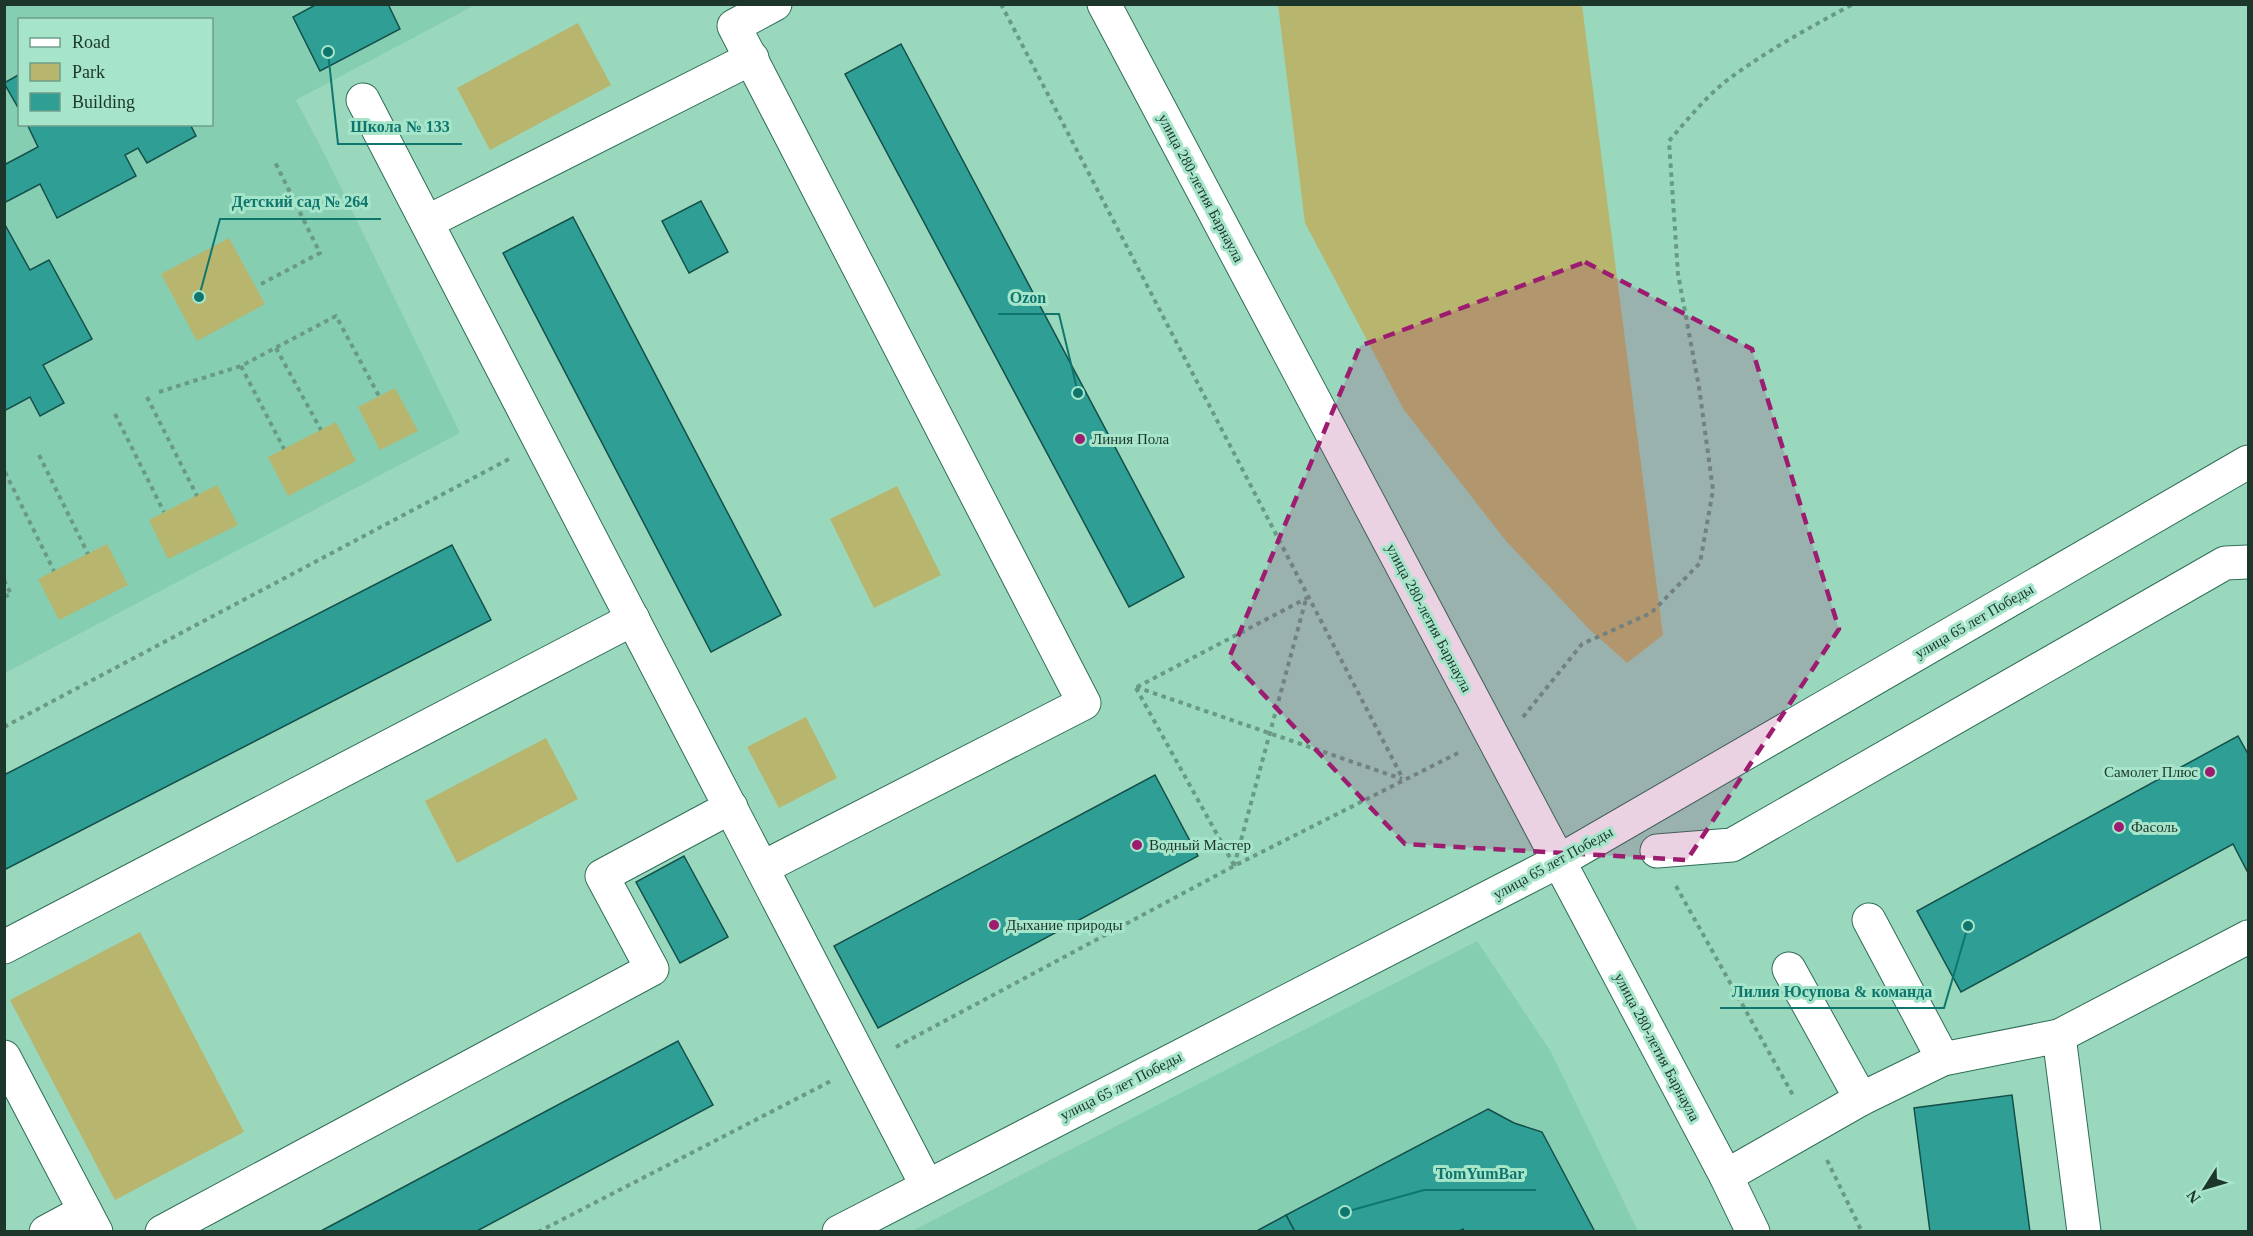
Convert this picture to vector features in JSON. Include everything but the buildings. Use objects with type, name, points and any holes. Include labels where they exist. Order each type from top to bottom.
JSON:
[{"type":"street","points":[[762,867],[1084,703],[734,26],[775,4]]},
{"type":"street","name":"улица 280-летия Барнаула","points":[[1104,4],[1726,1176],[1753,1232]]},
{"type":"street","points":[[427,222],[752,58]]},
{"type":"street","points":[[363,100],[927,1186]]},
{"type":"street","name":"улица 65 лет Победы","points":[[839,1232],[1559,861],[2248,462]]},
{"type":"street","points":[[1657,851],[1732,845],[2225,563],[2248,562]]},
{"type":"street","points":[[4,947],[633,618]]},
{"type":"street","points":[[162,1232],[652,969],[602,876],[731,807]]},
{"type":"street","points":[[1869,920],[1944,1059]]},
{"type":"street","points":[[1726,1176],[1861,1099],[1944,1059],[2059,1036],[2248,937]]},
{"type":"street","points":[[1789,969],[1861,1099]]},
{"type":"street","points":[[2059,1036],[2084,1232]]},
{"type":"street","points":[[4,1058],[91,1221],[46,1232]]},
{"type":"path","points":[[1001,4],[1402,780]]},
{"type":"path","points":[[1520,720],[1582,644],[1651,613],[1700,563],[1713,490],[1699,387],[1678,274],[1669,141],[1725,82],[1777,46],[1853,4]]},
{"type":"path","points":[[261,284],[320,253],[275,162]]},
{"type":"path","points":[[159,392],[241,366],[336,316],[379,396]]},
{"type":"path","points":[[276,348],[321,430]]},
{"type":"path","points":[[241,366],[284,449]]},
{"type":"path","points":[[147,397],[197,496]]},
{"type":"path","points":[[115,414],[164,512]]},
{"type":"path","points":[[4,727],[541,442]]},
{"type":"path","points":[[39,455],[88,554]]},
{"type":"path","points":[[5,472],[54,571]]},
{"type":"path","points":[[4,580],[11,594],[4,597]]},
{"type":"path","points":[[1136,687],[1307,598]]},
{"type":"path","points":[[1234,866],[1307,598]]},
{"type":"path","points":[[1136,687],[1402,780]]},
{"type":"path","points":[[1136,687],[1234,866]]},
{"type":"path","points":[[538,1232],[864,1064],[1234,866],[1458,753]]},
{"type":"path","points":[[1657,851],[1810,1127],[1862,1232]]},
{"type":"highlighted area","points":[[1585,262],[1752,349],[1839,629],[1687,860],[1405,844],[1229,658],[1360,346]]},
{"type":"shaded area","points":[[5,5],[475,5],[296,100],[460,433],[5,673]]},
{"type":"shaded area","points":[[1477,941],[1551,1052],[1638,1231],[910,1232]]},
{"type":"green space","points":[[1278,5],[1582,5],[1663,635],[1627,663],[1588,628],[1506,541],[1404,410],[1305,223]]},
{"type":"green space","points":[[578,23],[611,85],[490,150],[457,88]]},
{"type":"green space","points":[[229,238],[265,304],[197,341],[161,274]]},
{"type":"green space","points":[[395,388],[418,431],[380,450],[358,407]]},
{"type":"green space","points":[[336,422],[356,461],[288,496],[268,457]]},
{"type":"green space","points":[[217,485],[238,525],[168,559],[149,520]]},
{"type":"green space","points":[[897,486],[941,575],[874,608],[830,519]]},
{"type":"green space","points":[[107,544],[128,585],[59,620],[38,579]]},
{"type":"green space","points":[[806,717],[837,778],[779,808],[747,747]]},
{"type":"green space","points":[[546,738],[578,799],[457,863],[425,801]]},
{"type":"green space","points":[[140,932],[244,1132],[115,1200],[10,1000]]},
{"type":"place","name":"Школа № 133","points":[[328,52]]},
{"type":"place","name":"Детский сад № 264","points":[[199,297]]},
{"type":"place","name":"Ozon","points":[[1078,393]]},
{"type":"place","name":"Линия Пола","points":[[1080,439]]},
{"type":"place","name":"Самолет Плюс","points":[[2210,772]]},
{"type":"place","name":"Фасоль","points":[[2119,827]]},
{"type":"place","name":"Водный Мастер","points":[[1137,845]]},
{"type":"place","name":"Дыхание природы","points":[[994,925]]},
{"type":"place","name":"Лилия Юсупова & команда","points":[[1968,926]]},
{"type":"place","name":"TomYumBar","points":[[1345,1212]]}]
